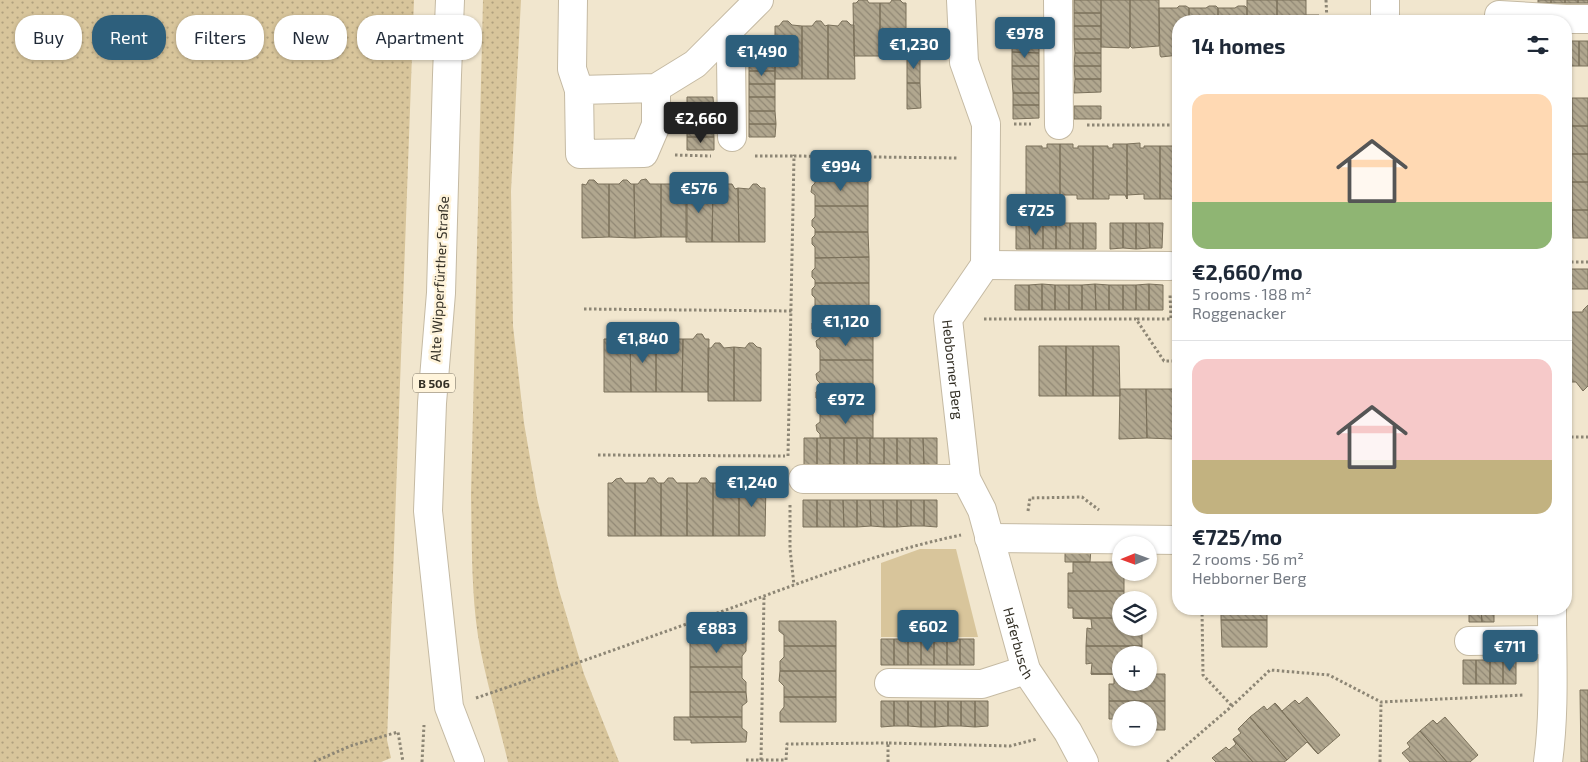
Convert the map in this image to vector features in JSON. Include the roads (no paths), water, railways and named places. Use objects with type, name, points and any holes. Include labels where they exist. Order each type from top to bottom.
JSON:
[{"type":"street","name":"Alte Wipperfürther Straße","points":[[450,0],[441,293],[432,403],[428,511],[449,707],[470,762]]},
{"type":"street","points":[[573,0],[572,69],[579,90],[580,154],[644,153],[656,125],[656,88]]},
{"type":"street","points":[[579,90],[656,88],[695,64],[759,0]]},
{"type":"street","points":[[961,0],[964,62],[986,124],[985,266],[1170,266]]},
{"type":"street","points":[[1058,0],[1059,125]]},
{"type":"street","points":[[1385,0],[1385,15]]},
{"type":"street","points":[[1496,12],[1526,15]]},
{"type":"street","points":[[1572,19],[1588,19]]},
{"type":"street","points":[[721,38],[732,57],[732,138]]},
{"type":"street","name":"Hebborner Berg","points":[[985,266],[948,319],[966,479],[986,526]]},
{"type":"street","points":[[796,471],[966,479]]},
{"type":"street","points":[[986,526],[1172,539]]},
{"type":"street","name":"Haferbusch","points":[[986,526],[1026,670],[1068,732],[1084,762]]},
{"type":"street","points":[[1548,762],[1552,736],[1552,615]]},
{"type":"street","points":[[1469,641],[1552,640]]},
{"type":"street","points":[[889,684],[982,684],[1026,670]]}]
